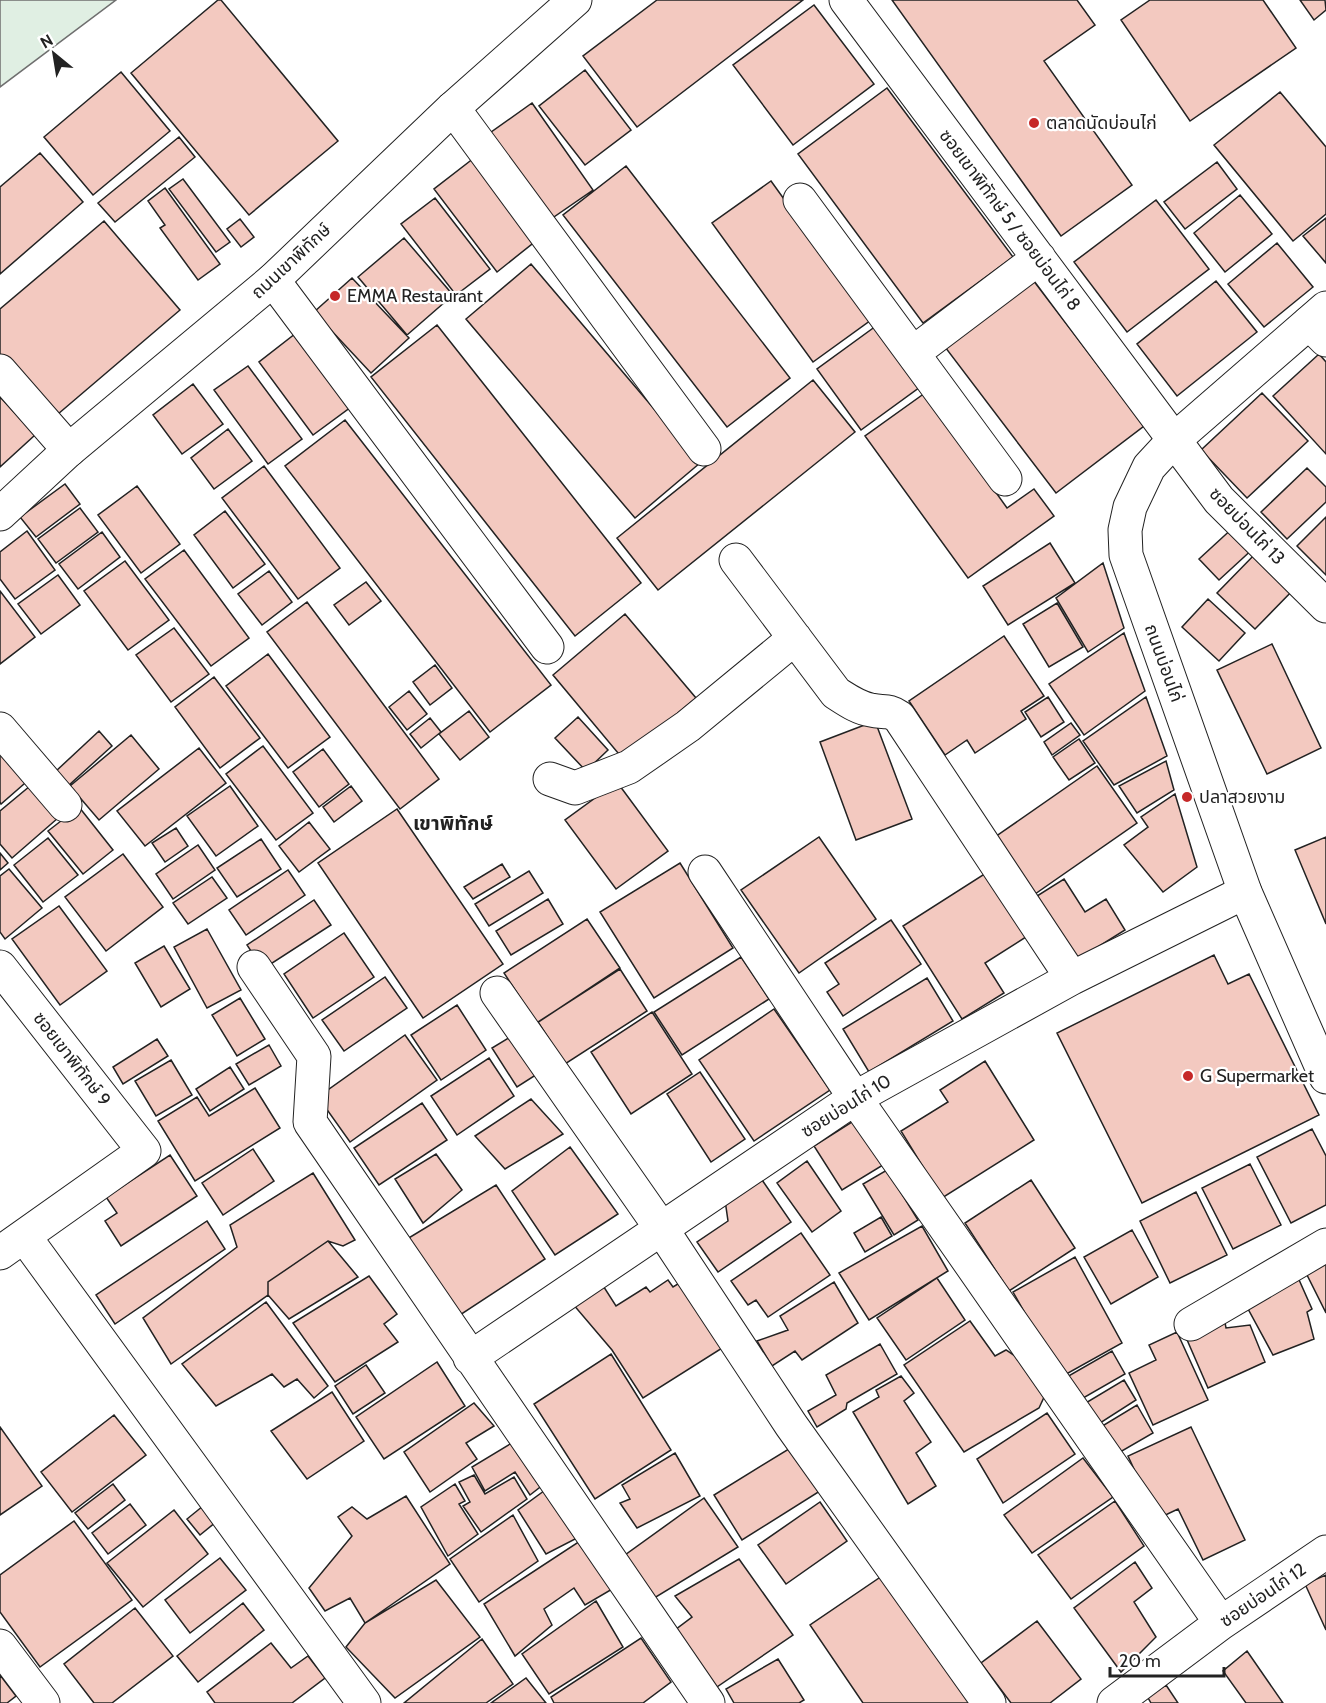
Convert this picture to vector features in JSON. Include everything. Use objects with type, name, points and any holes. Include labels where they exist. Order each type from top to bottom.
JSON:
[{"type":"street","name":"ถนนเขาพิทักษ์","points":[[0,513],[69,450],[273,280],[453,108],[575,0]]},
{"type":"street","name":"ซอยเขาพิทักษ์ 5 / ซอยบ่อนไก่ 8","points":[[846,0],[1174,440]]},
{"type":"street","points":[[453,108],[704,449]]},
{"type":"street","points":[[800,200],[1005,479]]},
{"type":"street","points":[[913,353],[1038,258]]},
{"type":"street","points":[[273,280],[547,647]]},
{"type":"street","name":"ถนนบ่อนไก่","points":[[1320,324],[1174,440],[1149,467],[1130,507],[1125,530],[1126,555],[1245,892],[1326,1077]]},
{"type":"street","points":[[0,371],[69,450]]},
{"type":"street","name":"ซอยบ่อนไก่ 13","points":[[1174,440],[1219,500],[1326,606]]},
{"type":"street","points":[[736,560],[836,693],[854,705],[873,711],[886,710],[898,717],[1072,978]]},
{"type":"street","points":[[550,779],[575,788],[629,767],[688,726],[795,638]]},
{"type":"street","points":[[0,729],[65,805]]},
{"type":"street","points":[[705,872],[855,1098],[1221,1623]]},
{"type":"street","name":"ซอยบ่อนไก่ 10","points":[[470,1358],[855,1098],[1072,978],[1245,892]]},
{"type":"street","name":"ซอยเขาพิทักษ์ 9","points":[[0,967],[144,1151],[12,1245]]},
{"type":"street","points":[[255,967],[314,1056],[310,1122],[708,1703]]},
{"type":"street","points":[[497,993],[662,1228],[791,1425],[988,1703]]},
{"type":"street","points":[[12,1245],[364,1703]]},
{"type":"street","points":[[1191,1324],[1326,1245]]},
{"type":"street","name":"ซอยบ่อนไก่ 12","points":[[1114,1703],[1221,1623],[1326,1552]]},
{"type":"street","points":[[0,1646],[43,1703]]},
{"type":"green space","points":[[0,0],[116,0],[0,87]]},
{"type":"building","points":[[218,0],[221,0],[338,141],[249,215],[131,73]]},
{"type":"building","points":[[657,0],[803,0],[637,127],[583,56]]},
{"type":"building","name":"ตลาดนัดบ่อนไก่","points":[[892,0],[1077,0],[1095,25],[1044,61],[1132,185],[1061,236]]},
{"type":"building","points":[[1150,0],[1263,0],[1296,48],[1190,121],[1121,20]]},
{"type":"building","points":[[1300,0],[1325,0],[1326,10],[1314,20]]},
{"type":"building","points":[[814,5],[874,84],[793,145],[733,65]]},
{"type":"building","points":[[585,70],[631,130],[585,165],[539,106]]},
{"type":"building","points":[[121,72],[170,131],[93,195],[44,137]]},
{"type":"building","points":[[887,88],[1013,257],[923,323],[798,154]]},
{"type":"building","points":[[1280,92],[1326,147],[1326,214],[1293,241],[1214,145]]},
{"type":"building","points":[[532,103],[593,190],[548,221],[487,135]]},
{"type":"building","points":[[179,137],[195,157],[115,222],[98,203]]},
{"type":"building","points":[[40,153],[83,202],[0,274],[0,187]]},
{"type":"building","points":[[474,158],[537,240],[497,272],[434,189]]},
{"type":"building","points":[[1217,162],[1237,189],[1185,229],[1164,202]]},
{"type":"building","points":[[626,166],[790,378],[727,427],[563,215]]},
{"type":"building","points":[[183,179],[230,242],[216,252],[169,189]]},
{"type":"building","points":[[771,181],[871,320],[813,362],[712,223]]},
{"type":"building","points":[[165,188],[220,264],[198,280],[160,228],[165,225],[148,201]]},
{"type":"building","points":[[1240,195],[1272,234],[1225,272],[1194,233]]},
{"type":"building","points":[[435,198],[490,269],[456,295],[401,224]]},
{"type":"building","points":[[1156,200],[1209,269],[1127,332],[1074,262]]},
{"type":"building","points":[[1326,218],[1326,263],[1303,236]]},
{"type":"building","points":[[240,219],[254,237],[241,247],[227,229]]},
{"type":"building","points":[[104,221],[180,310],[51,420],[0,360],[0,309]]},
{"type":"building","points":[[404,238],[453,295],[407,335],[358,277]]},
{"type":"building","points":[[1277,243],[1313,287],[1264,327],[1228,284]]},
{"type":"building","points":[[531,264],[700,463],[635,518],[466,319]]},
{"type":"building","points":[[352,278],[409,338],[371,373],[314,312]]},
{"type":"building","points":[[1033,280],[1144,426],[1056,493],[945,347]]},
{"type":"building","points":[[1216,281],[1257,332],[1177,396],[1137,344]]},
{"type":"building","points":[[437,325],[641,583],[575,636],[371,377]]},
{"type":"building","points":[[876,326],[920,387],[861,430],[817,369]]},
{"type":"building","points":[[300,330],[355,404],[313,435],[259,362]]},
{"type":"building","points":[[1319,354],[1326,362],[1326,454],[1273,396]]},
{"type":"building","points":[[248,366],[302,439],[268,464],[214,390]]},
{"type":"building","points":[[813,380],[855,432],[658,590],[617,538]]},
{"type":"building","points":[[193,384],[223,424],[182,454],[153,415]]},
{"type":"building","points":[[925,393],[1007,508],[1034,489],[1054,516],[968,578],[865,436]]},
{"type":"building","points":[[1262,393],[1308,441],[1247,498],[1201,450]]},
{"type":"building","points":[[0,397],[35,435],[0,467]]},
{"type":"building","points":[[345,420],[551,685],[490,732],[285,466]]},
{"type":"building","points":[[228,429],[252,461],[214,489],[191,458]]},
{"type":"building","points":[[264,466],[340,568],[298,599],[222,498]]},
{"type":"building","points":[[1307,468],[1326,487],[1326,502],[1287,539],[1261,512]]},
{"type":"building","points":[[65,484],[80,504],[36,537],[20,517]]},
{"type":"building","points":[[137,486],[180,544],[141,573],[98,515]]},
{"type":"building","points":[[80,508],[98,532],[56,563],[38,539]]},
{"type":"building","points":[[225,511],[265,564],[233,588],[194,535]]},
{"type":"building","points":[[1326,517],[1326,575],[1297,546]]},
{"type":"building","points":[[1236,525],[1256,546],[1219,580],[1199,559]]},
{"type":"building","points":[[27,531],[55,570],[15,599],[0,579],[0,552]]},
{"type":"building","points":[[102,532],[120,557],[78,589],[59,564]]},
{"type":"building","points":[[1050,543],[1075,583],[1008,625],[983,586]]},
{"type":"building","points":[[184,550],[249,638],[211,666],[145,579]]},
{"type":"building","points":[[1258,551],[1296,587],[1255,629],[1217,593]]},
{"type":"building","points":[[125,561],[169,620],[128,650],[84,591]]},
{"type":"building","points":[[1103,563],[1124,628],[1088,652],[1056,598]]},
{"type":"building","points":[[269,571],[292,602],[262,625],[238,594]]},
{"type":"building","points":[[58,575],[80,605],[41,634],[18,604]]},
{"type":"building","points":[[366,582],[381,601],[349,625],[334,605]]},
{"type":"building","points":[[0,591],[35,637],[0,664]]},
{"type":"building","points":[[1208,599],[1245,633],[1219,661],[1182,627]]},
{"type":"building","points":[[307,602],[439,779],[400,809],[267,632]]},
{"type":"building","points":[[1057,603],[1083,647],[1049,667],[1023,624]]},
{"type":"building","points":[[625,614],[696,698],[623,759],[553,675]]},
{"type":"building","points":[[174,628],[209,674],[171,702],[136,655]]},
{"type":"building","points":[[1124,633],[1145,691],[1084,735],[1049,684]]},
{"type":"building","points":[[1004,636],[1044,696],[1021,711],[1026,719],[975,753],[967,740],[945,755],[909,701]]},
{"type":"building","points":[[1272,644],[1321,748],[1267,774],[1217,670]]},
{"type":"building","points":[[268,654],[330,737],[288,768],[226,686]]},
{"type":"building","points":[[435,665],[452,688],[430,705],[413,682]]},
{"type":"building","points":[[214,677],[260,738],[220,768],[175,707]]},
{"type":"building","points":[[409,691],[427,714],[407,730],[389,707]]},
{"type":"building","points":[[1048,697],[1064,722],[1041,737],[1025,712]]},
{"type":"building","points":[[1146,697],[1167,756],[1114,785],[1083,741]]},
{"type":"building","points":[[469,711],[489,737],[460,760],[439,734]]},
{"type":"building","points":[[578,717],[608,750],[586,771],[555,738]]},
{"type":"building","points":[[430,718],[441,732],[421,748],[410,734]]},
{"type":"building","points":[[875,721],[912,819],[856,840],[820,742]]},
{"type":"building","points":[[1071,723],[1080,735],[1052,755],[1044,742]]},
{"type":"building","points":[[99,731],[112,746],[68,786],[55,772]]},
{"type":"building","points":[[131,735],[159,769],[99,820],[70,786]]},
{"type":"building","points":[[1079,739],[1095,763],[1069,780],[1053,757]]},
{"type":"building","points":[[0,742],[32,777],[1,804],[0,802]]},
{"type":"building","points":[[263,746],[313,813],[276,840],[226,774]]},
{"type":"building","points":[[199,748],[226,783],[145,846],[117,811]]},
{"type":"building","points":[[323,749],[349,784],[319,807],[293,772]]},
{"type":"building","points":[[1166,761],[1174,790],[1137,813],[1119,786]]},
{"type":"building","points":[[1097,766],[1137,823],[1035,894],[995,837]]},
{"type":"building","points":[[617,782],[668,851],[616,889],[565,820]]},
{"type":"building","points":[[30,786],[58,818],[12,858],[0,844],[0,811]]},
{"type":"building","points":[[230,786],[258,826],[216,856],[187,816]]},
{"type":"building","points":[[351,786],[362,801],[334,822],[323,807]]},
{"type":"building","points":[[1175,794],[1197,867],[1163,892],[1124,845],[1148,827],[1141,817]]},
{"type":"building","points":[[79,807],[113,850],[83,874],[48,831]]},
{"type":"building","points":[[397,809],[503,964],[423,1018],[318,863]]},
{"type":"building","points":[[309,822],[330,849],[299,872],[279,846]]},
{"type":"building","points":[[176,828],[188,846],[165,862],[152,843]]},
{"type":"building","points":[[819,837],[876,919],[799,973],[741,890]]},
{"type":"building","points":[[1326,837],[1326,924],[1295,850]]},
{"type":"building","points":[[48,838],[78,875],[43,902],[14,865]]},
{"type":"building","points":[[261,839],[281,869],[237,897],[217,868]]},
{"type":"building","points":[[198,845],[215,870],[173,899],[156,874]]},
{"type":"building","points":[[0,853],[8,863],[0,870]]},
{"type":"building","points":[[123,854],[163,907],[106,951],[65,897]]},
{"type":"building","points":[[680,863],[733,948],[654,998],[600,912]]},
{"type":"building","points":[[502,864],[510,877],[473,899],[464,887]]},
{"type":"building","points":[[9,869],[42,908],[5,939],[0,932],[0,876]]},
{"type":"building","points":[[288,870],[305,895],[246,935],[229,910]]},
{"type":"building","points":[[529,871],[543,893],[489,926],[475,904]]},
{"type":"building","points":[[986,873],[1026,937],[985,963],[1004,993],[962,1019],[903,926]]},
{"type":"building","points":[[212,877],[227,898],[188,924],[173,903]]},
{"type":"building","points":[[1064,879],[1085,912],[1106,899],[1125,930],[1077,960],[1037,896]]},
{"type":"building","points":[[548,899],[563,924],[511,955],[496,931]]},
{"type":"building","points":[[314,900],[331,925],[263,969],[247,945]]},
{"type":"building","points":[[59,906],[107,971],[60,1005],[12,939]]},
{"type":"building","points":[[587,919],[620,968],[537,1023],[504,973]]},
{"type":"building","points":[[891,920],[921,964],[843,1016],[827,992],[839,984],[825,963]]},
{"type":"building","points":[[207,929],[241,990],[207,1008],[174,947]]},
{"type":"building","points":[[344,933],[374,977],[313,1018],[284,974]]},
{"type":"building","points":[[164,946],[190,989],[161,1007],[135,963]]},
{"type":"building","points":[[1214,955],[1228,984],[1249,974],[1319,1115],[1142,1203],[1057,1033]]},
{"type":"building","points":[[741,957],[769,999],[682,1055],[654,1012]]},
{"type":"building","points":[[620,969],[647,1011],[565,1064],[538,1022]]},
{"type":"building","points":[[385,977],[407,1008],[344,1051],[322,1020]]},
{"type":"building","points":[[927,978],[953,1021],[869,1072],[843,1029]]},
{"type":"building","points":[[240,998],[265,1039],[237,1056],[212,1015]]},
{"type":"building","points":[[457,1005],[486,1050],[441,1080],[411,1035]]},
{"type":"building","points":[[774,1009],[830,1090],[754,1141],[699,1060]]},
{"type":"building","points":[[652,1012],[692,1074],[631,1114],[591,1052]]},
{"type":"building","points":[[517,1033],[542,1071],[517,1087],[492,1048]]},
{"type":"building","points":[[405,1035],[437,1080],[350,1142],[318,1097]]},
{"type":"building","points":[[157,1039],[168,1056],[123,1084],[113,1067]]},
{"type":"building","points":[[269,1045],[281,1066],[249,1085],[236,1064]]},
{"type":"building","points":[[489,1058],[514,1096],[457,1135],[431,1096]]},
{"type":"building","points":[[171,1060],[192,1095],[156,1116],[135,1081]]},
{"type":"building","points":[[985,1061],[1034,1140],[942,1198],[901,1131],[948,1102],[940,1090]]},
{"type":"building","points":[[230,1067],[244,1089],[210,1111],[196,1089]]},
{"type":"building","points":[[700,1072],[745,1139],[711,1162],[667,1094]]},
{"type":"building","points":[[255,1088],[280,1128],[195,1181],[158,1121],[197,1097],[209,1116]]},
{"type":"building","points":[[531,1099],[563,1134],[505,1169],[475,1136]]},
{"type":"building","points":[[422,1103],[447,1140],[379,1185],[354,1148]]},
{"type":"building","points":[[855,1120],[883,1165],[842,1190],[814,1146]]},
{"type":"building","points":[[1312,1129],[1326,1156],[1326,1205],[1291,1223],[1257,1157]]},
{"type":"building","points":[[570,1147],[618,1214],[555,1255],[512,1191]]},
{"type":"building","points":[[253,1149],[274,1181],[223,1215],[202,1183]]},
{"type":"building","points":[[436,1154],[462,1190],[423,1223],[395,1179]]},
{"type":"building","points":[[170,1155],[197,1196],[121,1246],[105,1221],[117,1213],[106,1197]]},
{"type":"building","points":[[807,1161],[841,1211],[812,1232],[777,1183]]},
{"type":"building","points":[[1250,1164],[1281,1225],[1233,1249],[1202,1188]]},
{"type":"building","points":[[887,1170],[918,1220],[894,1235],[863,1184]]},
{"type":"building","points":[[313,1173],[355,1240],[343,1246],[328,1241],[268,1282],[268,1295],[171,1364],[143,1318],[237,1247],[230,1225]]},
{"type":"building","points":[[760,1177],[791,1222],[718,1272],[697,1242],[728,1221],[725,1200]]},
{"type":"building","points":[[1031,1180],[1075,1248],[1009,1291],[965,1223]]},
{"type":"building","points":[[496,1185],[545,1259],[460,1315],[407,1239]]},
{"type":"building","points":[[1196,1192],[1227,1255],[1170,1283],[1140,1221]]},
{"type":"building","points":[[881,1217],[892,1236],[865,1252],[854,1233]]},
{"type":"building","points":[[207,1221],[225,1249],[115,1324],[96,1295]]},
{"type":"building","points":[[922,1226],[948,1271],[869,1320],[839,1273]]},
{"type":"building","points":[[1132,1230],[1158,1277],[1111,1304],[1084,1257]]},
{"type":"building","points":[[801,1233],[830,1275],[768,1317],[756,1300],[748,1305],[731,1281]]},
{"type":"building","points":[[1326,1239],[1326,1313],[1296,1253]]},
{"type":"building","points":[[328,1241],[358,1277],[289,1319],[268,1295],[268,1282]]},
{"type":"building","points":[[1288,1255],[1312,1309],[1307,1312],[1314,1339],[1273,1355],[1247,1307]]},
{"type":"building","points":[[1075,1257],[1122,1343],[1061,1377],[1013,1292]]},
{"type":"building","points":[[369,1276],[397,1314],[384,1324],[398,1342],[335,1382],[293,1323]]},
{"type":"building","points":[[937,1278],[965,1320],[906,1360],[877,1318]]},
{"type":"building","points":[[686,1279],[727,1345],[643,1398],[612,1350],[572,1303],[602,1284],[616,1306],[646,1287],[650,1292],[668,1280],[673,1287]]},
{"type":"building","points":[[834,1282],[858,1323],[802,1360],[795,1351],[772,1366],[757,1341],[788,1330],[780,1316]]},
{"type":"building","points":[[266,1302],[328,1386],[314,1398],[297,1379],[284,1387],[272,1374],[216,1406],[182,1364]]},
{"type":"building","points":[[1223,1312],[1226,1328],[1250,1325],[1265,1362],[1208,1388],[1178,1319]]},
{"type":"building","points":[[970,1321],[995,1356],[1006,1350],[1024,1362],[1045,1395],[1039,1408],[964,1452],[904,1365]]},
{"type":"building","points":[[1177,1332],[1208,1400],[1153,1425],[1129,1373],[1156,1360],[1149,1345]]},
{"type":"building","points":[[880,1344],[897,1374],[847,1403],[846,1409],[817,1427],[808,1411],[836,1395],[826,1375]]},
{"type":"building","points":[[1112,1351],[1125,1374],[1078,1401],[1065,1378]]},
{"type":"building","points":[[611,1354],[671,1450],[595,1499],[534,1404]]},
{"type":"building","points":[[437,1362],[465,1406],[384,1459],[356,1417]]},
{"type":"building","points":[[366,1365],[385,1393],[353,1414],[335,1386]]},
{"type":"building","points":[[901,1376],[914,1393],[904,1401],[931,1442],[916,1453],[936,1486],[908,1504],[853,1412],[879,1397],[876,1390]]},
{"type":"building","points":[[1124,1380],[1136,1400],[1097,1425],[1084,1404]]},
{"type":"building","points":[[332,1392],[364,1441],[307,1479],[271,1431]]},
{"type":"building","points":[[474,1403],[494,1426],[466,1443],[477,1459],[430,1492],[404,1452]]},
{"type":"building","points":[[1137,1405],[1153,1433],[1115,1455],[1099,1428]]},
{"type":"building","points":[[1047,1413],[1075,1454],[1003,1503],[977,1459]]},
{"type":"building","points":[[114,1415],[146,1455],[72,1512],[41,1472]]},
{"type":"building","points":[[0,1427],[42,1486],[0,1515]]},
{"type":"building","points":[[1191,1427],[1245,1540],[1203,1560],[1178,1509],[1157,1519],[1128,1456]]},
{"type":"building","points":[[515,1441],[544,1484],[530,1495],[515,1472],[485,1491],[472,1467]]},
{"type":"building","points":[[792,1447],[820,1491],[742,1540],[714,1495]]},
{"type":"building","points":[[675,1453],[700,1496],[637,1528],[620,1503],[630,1499],[622,1485]]},
{"type":"building","points":[[1083,1458],[1113,1497],[1032,1553],[1004,1515]]},
{"type":"building","points":[[474,1475],[485,1494],[514,1477],[527,1499],[481,1532],[463,1506],[470,1502],[459,1482]]},
{"type":"building","points":[[113,1484],[125,1500],[88,1529],[75,1513]]},
{"type":"building","points":[[455,1484],[465,1501],[459,1504],[478,1534],[448,1556],[421,1507]]},
{"type":"building","points":[[548,1488],[581,1536],[546,1554],[518,1510]]},
{"type":"building","points":[[406,1496],[450,1564],[365,1623],[350,1598],[325,1611],[309,1588],[352,1536],[338,1517],[352,1507],[367,1519]]},
{"type":"building","points":[[704,1498],[738,1547],[651,1600],[625,1555]]},
{"type":"building","points":[[1115,1501],[1144,1546],[1071,1599],[1038,1555]]},
{"type":"building","points":[[820,1502],[847,1541],[786,1584],[758,1545]]},
{"type":"building","points":[[130,1504],[146,1525],[108,1554],[92,1533]]},
{"type":"building","points":[[203,1506],[216,1522],[200,1535],[187,1519]]},
{"type":"building","points":[[174,1510],[208,1554],[143,1607],[107,1563]]},
{"type":"building","points":[[513,1515],[538,1561],[479,1602],[450,1559]]},
{"type":"building","points":[[74,1521],[132,1600],[40,1667],[0,1612],[0,1575]]},
{"type":"building","points":[[580,1541],[614,1588],[585,1605],[574,1588],[544,1609],[552,1625],[515,1656],[484,1604]]},
{"type":"building","points":[[220,1558],[246,1590],[190,1633],[165,1600]]},
{"type":"building","points":[[739,1559],[793,1635],[711,1691],[671,1633],[692,1617],[675,1596]]},
{"type":"building","points":[[1135,1562],[1152,1588],[1134,1602],[1156,1637],[1121,1672],[1074,1608]]},
{"type":"building","points":[[1326,1575],[1326,1630],[1305,1584]]},
{"type":"building","points":[[882,1576],[969,1703],[863,1703],[810,1625]]},
{"type":"building","points":[[436,1580],[480,1637],[395,1698],[346,1647],[365,1623]]},
{"type":"building","points":[[596,1601],[623,1647],[549,1694],[522,1654]]},
{"type":"building","points":[[243,1603],[264,1630],[198,1682],[177,1656]]},
{"type":"building","points":[[135,1608],[173,1656],[112,1703],[94,1703],[64,1664]]},
{"type":"building","points":[[1037,1621],[1081,1679],[1050,1703],[1011,1703],[981,1663]]},
{"type":"building","points":[[641,1638],[671,1682],[643,1703],[554,1703],[551,1697]]},
{"type":"building","points":[[482,1639],[513,1684],[486,1703],[404,1703]]},
{"type":"building","points":[[271,1643],[291,1668],[308,1656],[325,1678],[292,1703],[215,1703],[207,1692]]},
{"type":"building","points":[[1247,1651],[1283,1703],[1246,1703],[1223,1671]]},
{"type":"building","points":[[778,1659],[804,1700],[799,1703],[734,1703],[726,1689]]},
{"type":"building","points":[[0,1675],[16,1696],[7,1703],[0,1703]]},
{"type":"building","points":[[526,1678],[546,1703],[491,1703]]},
{"type":"building","points":[[1166,1685],[1178,1703],[1151,1703],[1147,1696]]},
{"type":"place","name":"ตลาดนัดบ่อนไก่","points":[[1034,123]]},
{"type":"place","name":"EMMA Restaurant","points":[[335,296]]},
{"type":"place","name":"ปลาสวยงาม","points":[[1187,797]]},
{"type":"place","name":"G Supermarket","points":[[1188,1076]]},
{"type":"district","name":"เขาพิทักษ์","points":[[453,823]]}]
